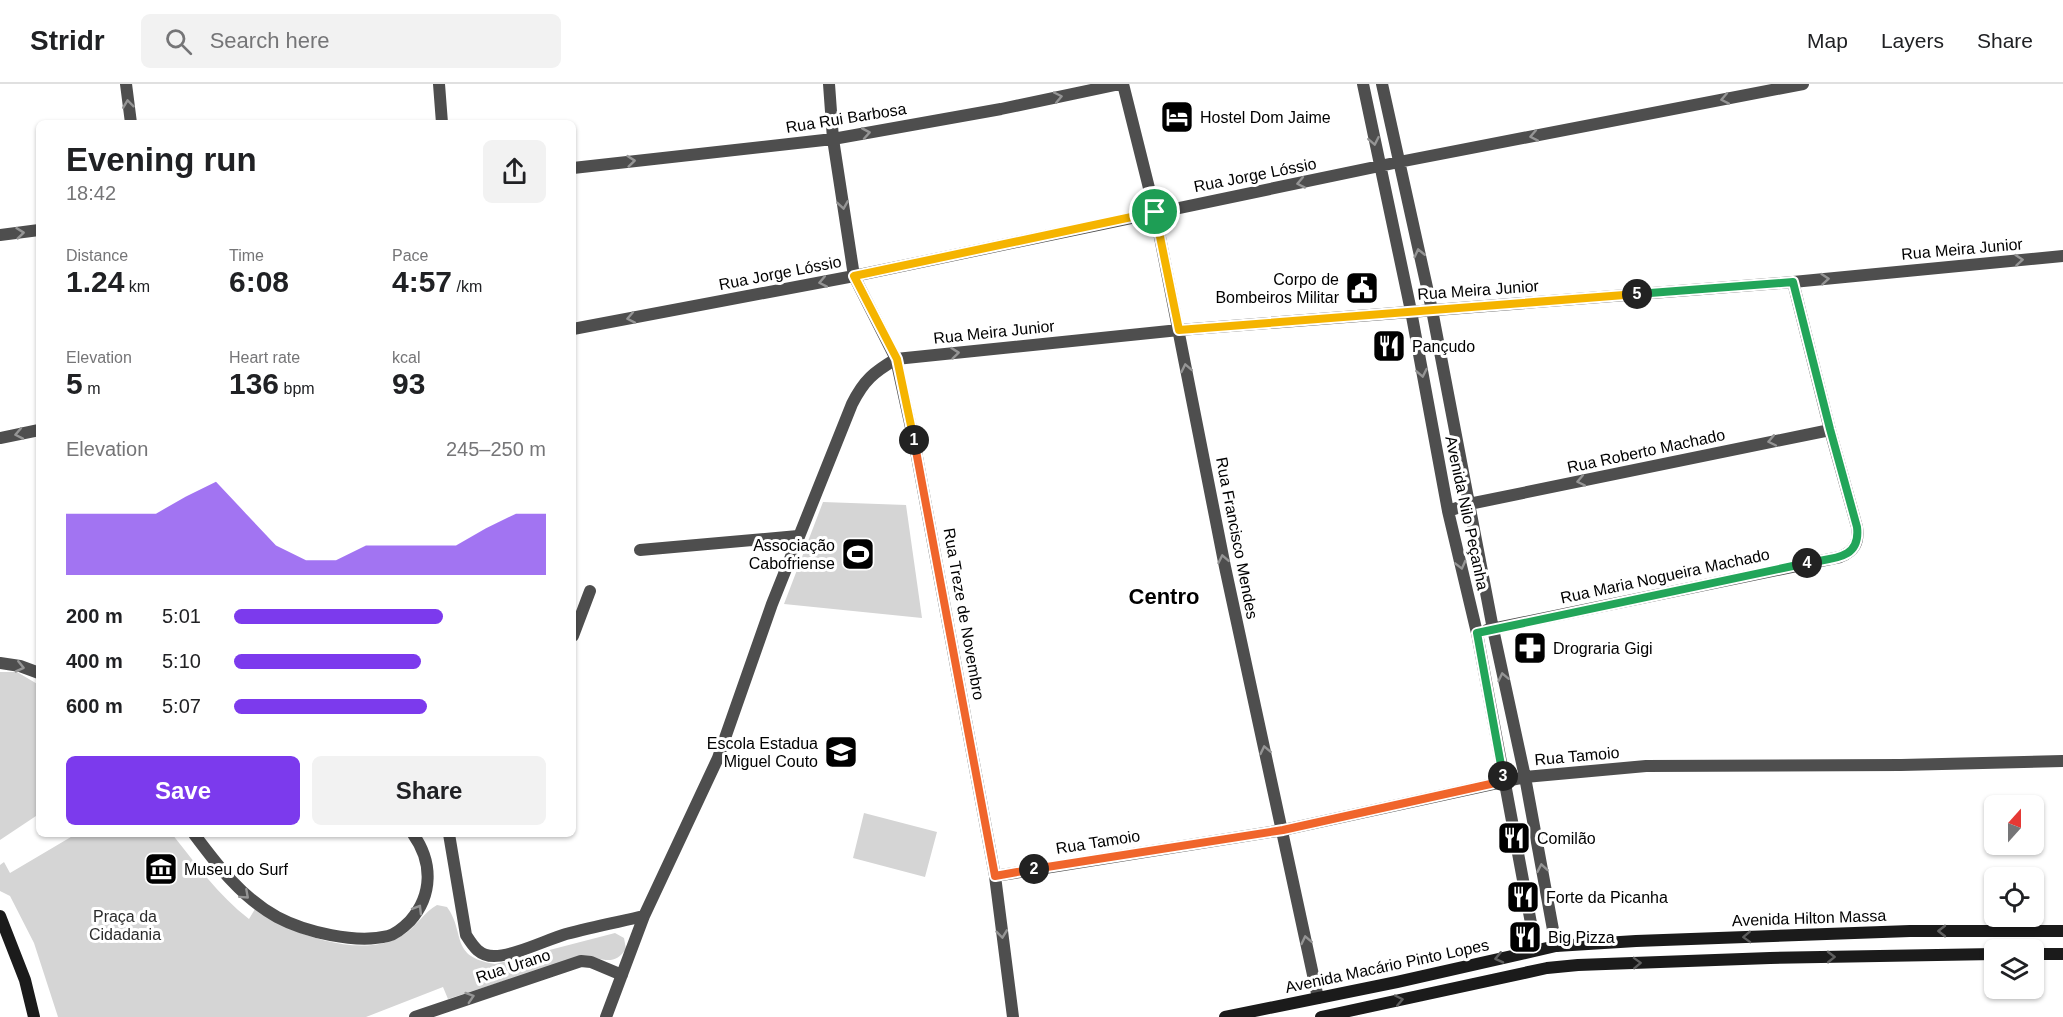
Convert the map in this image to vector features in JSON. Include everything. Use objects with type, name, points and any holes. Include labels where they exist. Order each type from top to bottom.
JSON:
[{"type":"main road","points":[[0,916],[25,980],[31,1014]]},
{"type":"main road","name":"Avenida Hilton Massa","points":[[1556,946],[1910,931],[2063,931]]},
{"type":"main road","points":[[1973,931],[1974,954]]},
{"type":"main road","name":"Avenida Macário Pinto Lopes","points":[[1225,1017],[1556,946]]},
{"type":"main road","points":[[1321,1017],[1547,968],[1578,965],[1984,954]]},
{"type":"main road","points":[[2044,954],[2063,954]]},
{"type":"street","points":[[126,84],[131,120]]},
{"type":"street","points":[[439,84],[442,120]]},
{"type":"street","name":"Rua Treze de Novembro","points":[[829,84],[833,139],[854,276],[897,359],[942,585],[995,876],[1013,1017]]},
{"type":"street","name":"Rua Rui Barbosa","points":[[576,168],[833,139],[1001,109],[1122,84]]},
{"type":"street","name":"Rua Francisco Mendes","points":[[1122,84],[1155,212],[1225,567],[1318,998]]},
{"type":"street","name":"Avenida Nilo Peçanha","points":[[1363,84],[1411,311],[1448,511],[1477,633],[1536,950]]},
{"type":"street","name":"Avenida Nilo Peçanha","points":[[1382,84],[1432,310],[1493,628],[1525,777],[1556,946]]},
{"type":"street","name":"Rua Jorge Lóssio","points":[[576,328],[854,276],[1399,162],[1803,84]]},
{"type":"street","points":[[0,235],[36,230]]},
{"type":"street","name":"Rua Meira Junior","points":[[897,359],[1179,330],[1793,282],[2063,256]]},
{"type":"street","name":"Rua Maria Nogueira Machado","points":[[1477,633],[1849,554],[1859,538],[1857,527],[1793,282]]},
{"type":"street","points":[[606,1017],[644,916],[718,758],[798,536],[861,386],[874,372],[897,359]]},
{"type":"street","name":"Rua Roberto Machado","points":[[1448,511],[1469,504],[1830,429]]},
{"type":"street","points":[[0,438],[36,431]]},
{"type":"street","points":[[640,550],[798,536]]},
{"type":"street","points":[[576,628],[590,591]]},
{"type":"street","points":[[0,663],[36,671]]},
{"type":"street","name":"Rua Tamoio","points":[[995,876],[1283,830],[1525,777],[1646,766],[1890,766],[2063,761]]},
{"type":"street","points":[[196,837],[235,886],[255,904],[279,918],[308,930],[368,938],[390,936],[405,926],[419,910],[428,889],[428,867],[423,847],[415,837]]},
{"type":"street","points":[[450,837],[466,935],[472,946],[481,954],[493,956],[505,954],[567,934],[644,916]]},
{"type":"street","name":"Rua Urano","points":[[415,1017],[581,962],[591,962],[622,975]]},
{"type":"green space","name":"Associação Cabofriense","points":[[823,502],[906,505],[922,618],[784,604]]},
{"type":"green space","points":[[0,672],[17,672],[36,683],[36,816],[0,840]]},
{"type":"green space","points":[[864,813],[937,832],[925,877],[853,858]]},
{"type":"green space","name":"Praça da Cidadania","points":[[71,837],[174,837],[217,889],[249,919],[255,909],[291,929],[318,939],[362,946],[391,941],[408,932],[437,905],[447,907],[465,950],[481,961],[495,964],[615,933],[624,938],[626,949],[612,960],[582,956],[448,999],[443,987],[366,1017],[58,1017],[34,943],[10,896],[0,891],[0,865],[4,862],[10,873]]},
{"type":"place","name":"Hostel Dom Jaime","points":[[1177,117]]},
{"type":"place","name":"Corpo de Bombeiros Militar","points":[[1362,288]]},
{"type":"place","name":"Pançudo","points":[[1389,346]]},
{"type":"place","name":"Associação Cabofriense","points":[[858,554]]},
{"type":"place","name":"Drograria Gigi","points":[[1530,648]]},
{"type":"place","name":"Escola Estadua Miguel Couto","points":[[841,752]]},
{"type":"place","name":"Comilão","points":[[1514,838]]},
{"type":"place","name":"Museu do Surf","points":[[161,869]]},
{"type":"place","name":"Forte da Picanha","points":[[1523,897]]},
{"type":"place","name":"Big Pizza","points":[[1525,937]]},
{"type":"district","name":"Centro","points":[[1164,596]]},
{"type":"route","points":[[1155,212],[1179,330],[1793,282],[1859,538],[1849,554],[1477,633],[1504,781],[1283,830],[995,876],[942,585],[897,359],[854,276],[1155,212]]}]
